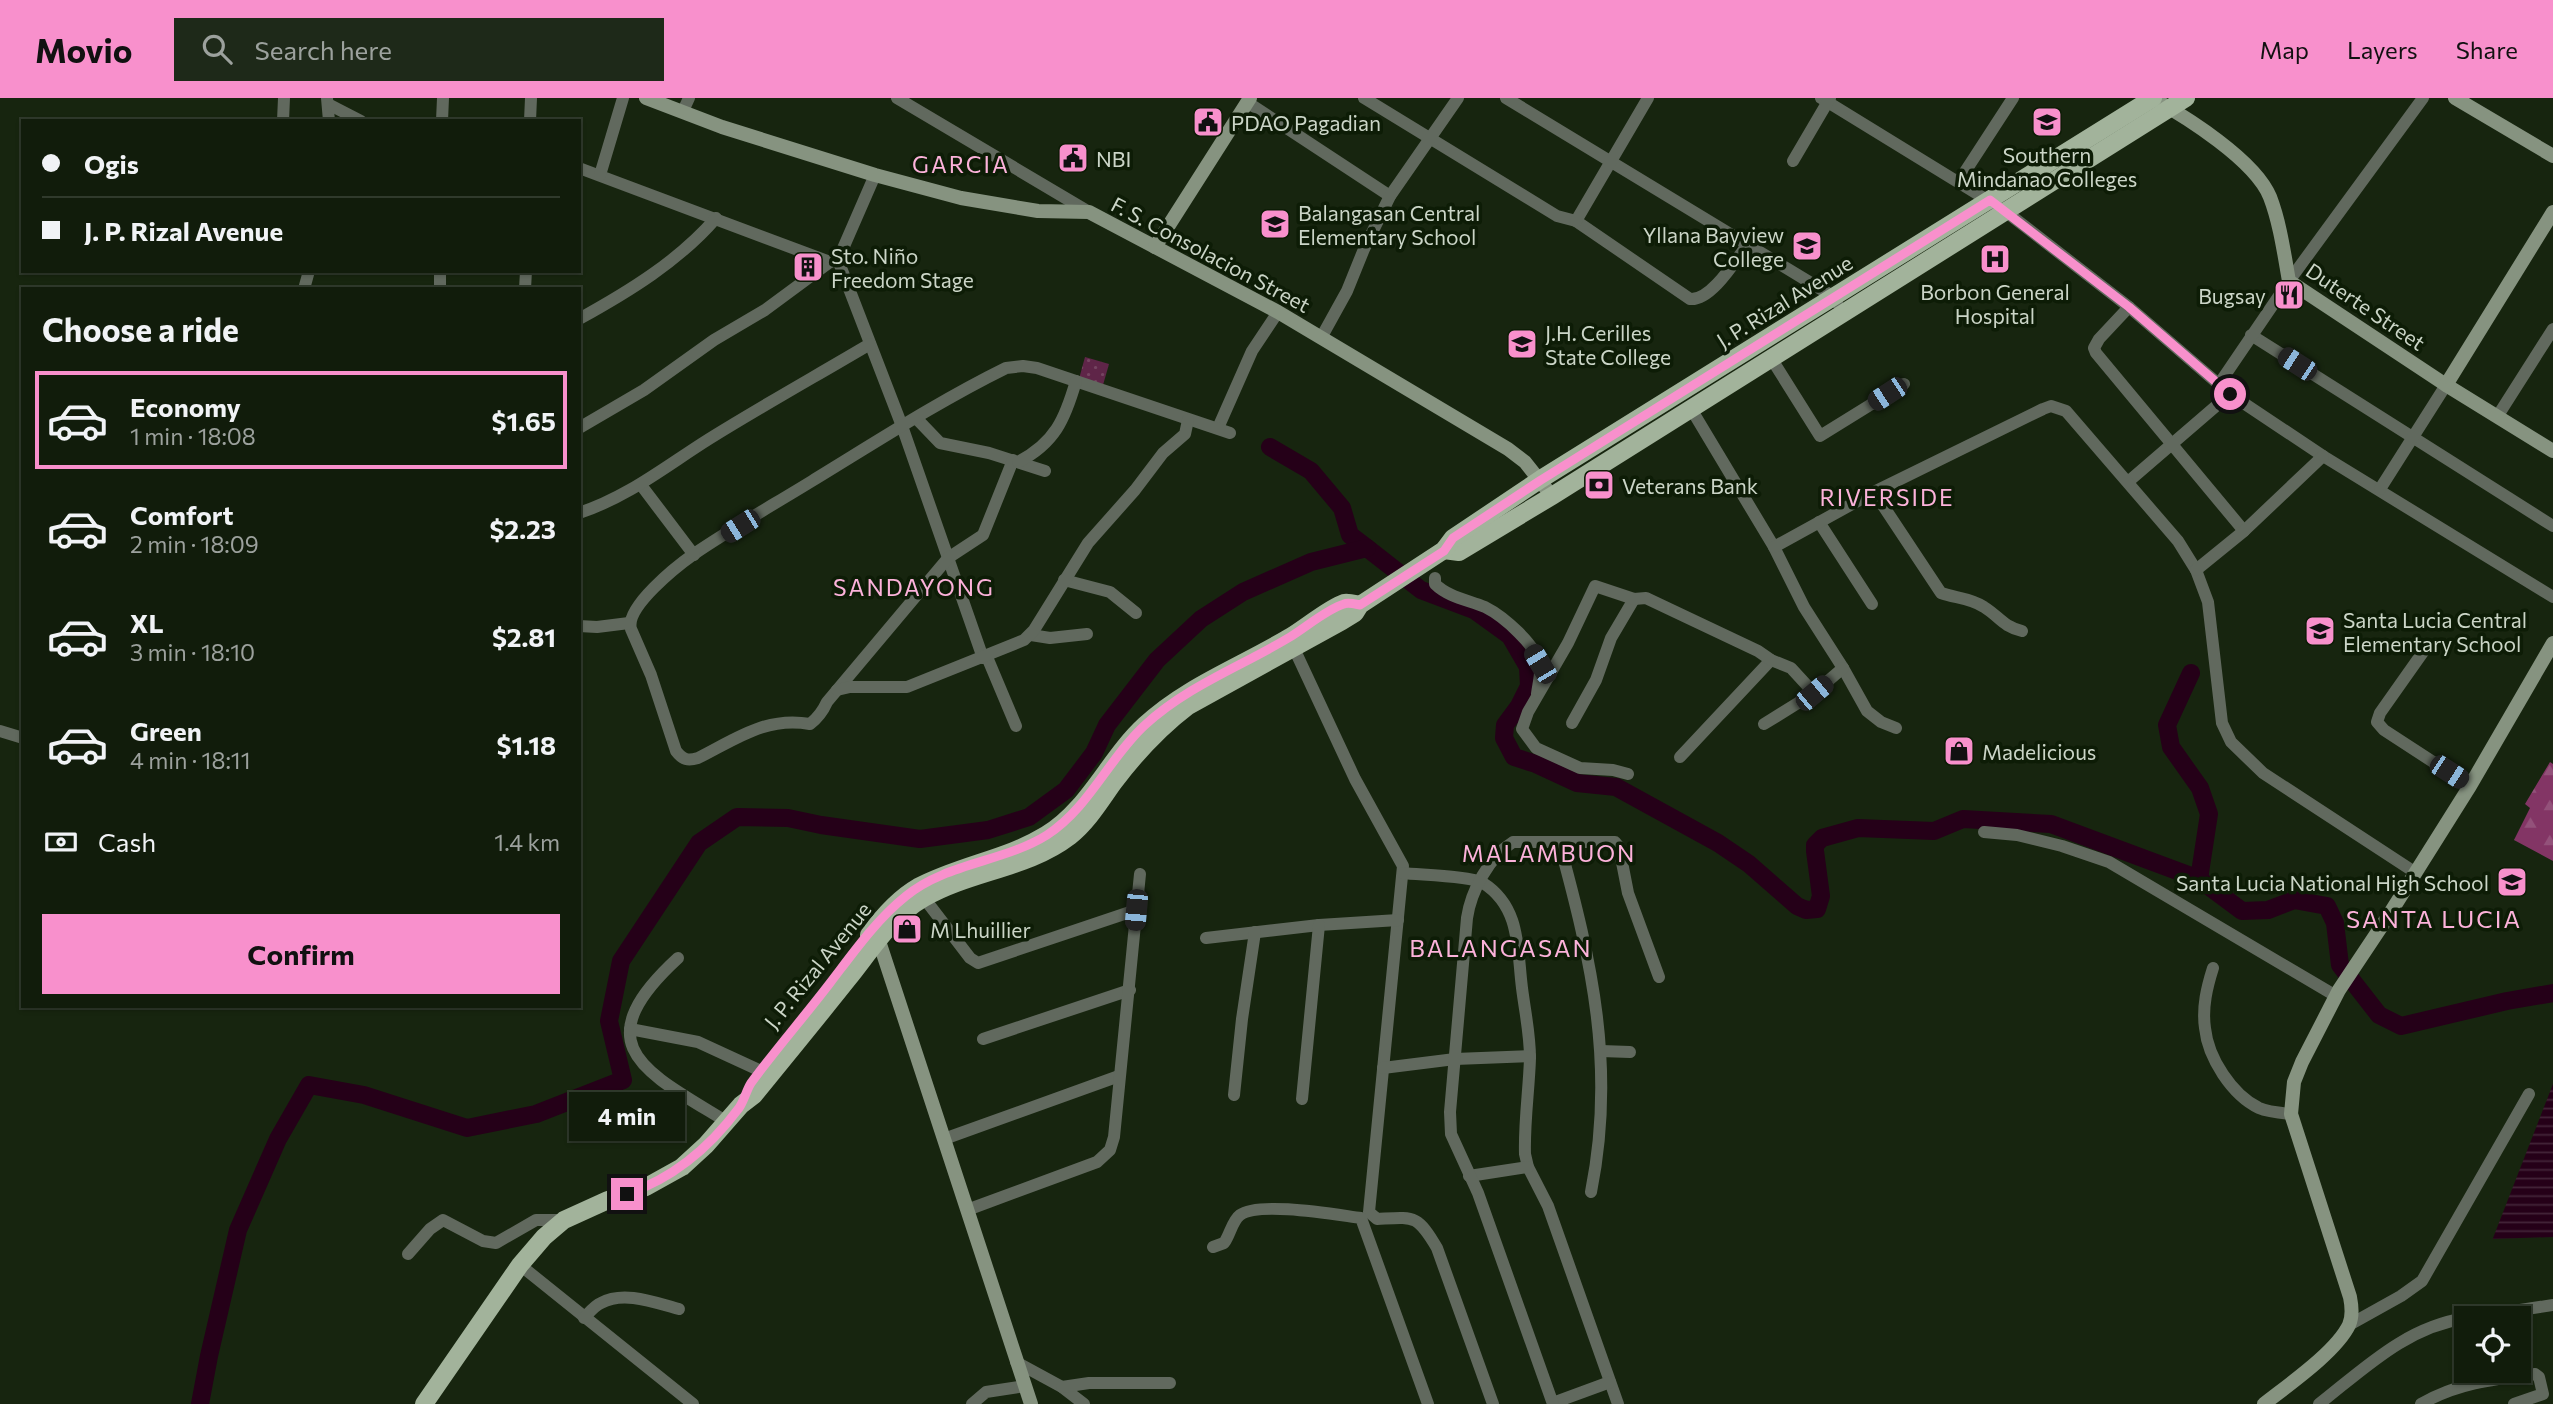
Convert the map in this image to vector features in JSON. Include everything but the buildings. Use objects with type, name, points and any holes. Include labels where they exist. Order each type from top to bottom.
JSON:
[{"type":"main road","name":"J. P. Rizal Avenue","points":[[741,1105],[744,1094],[761,1071],[876,934],[920,893],[948,887],[1021,863],[1073,834],[1151,737],[1198,694],[1292,644],[1345,603],[1360,605],[1444,551],[1453,538],[1541,480],[1839,305],[1945,237],[1990,200],[2152,98]]},
{"type":"main road","name":"J. P. Rizal Avenue","points":[[1945,237],[2006,211],[2186,98]]},
{"type":"main road","name":"J. P. Rizal Avenue","points":[[1444,551],[1459,552],[1552,496],[1771,358],[1839,305]]},
{"type":"main road","name":"J. P. Rizal Avenue","points":[[424,1404],[520,1265],[544,1237],[564,1220],[608,1199],[646,1187],[682,1167],[706,1145],[741,1105],[754,1095],[876,934]]},
{"type":"street","points":[[283,119],[284,98]]},
{"type":"street","points":[[442,119],[443,98]]},
{"type":"street","points":[[530,119],[531,98]]},
{"type":"street","points":[[600,175],[623,98]]},
{"type":"street","name":"F. S. Consolacion Street","points":[[646,98],[686,105],[722,127],[875,175],[961,198],[1025,209],[1089,212],[1278,312],[1508,449],[1541,480],[1552,496]]},
{"type":"street","points":[[897,98],[1089,212]]},
{"type":"street","points":[[1364,98],[1557,216],[1576,221],[1690,299],[1696,300],[1707,294],[1747,245]]},
{"type":"street","points":[[1321,338],[1347,291],[1390,196],[1458,98]]},
{"type":"street","points":[[1506,98],[1747,245],[1839,305]]},
{"type":"street","points":[[1576,221],[1648,98]]},
{"type":"street","points":[[1959,181],[2013,98]]},
{"type":"street","name":"Duterte Street","points":[[2152,98],[2170,108],[2253,169],[2270,197],[2289,281],[2446,385],[2553,451]]},
{"type":"street","points":[[2219,384],[2289,281],[2423,98]]},
{"type":"street","points":[[2455,98],[2553,156]]},
{"type":"street","points":[[1793,161],[1826,99],[2006,211],[2129,307],[2230,394],[2323,456],[2553,597]]},
{"type":"street","points":[[1155,247],[1248,100],[1390,196]]},
{"type":"street","points":[[328,101],[329,119]]},
{"type":"street","points":[[328,101],[358,119]]},
{"type":"street","points":[[581,169],[834,261],[902,426],[985,657],[1016,726]]},
{"type":"street","points":[[581,427],[644,390],[834,261],[875,175]]},
{"type":"street","points":[[2380,489],[2553,212]]},
{"type":"street","points":[[581,318],[665,265],[687,248],[716,218]]},
{"type":"street","points":[[2129,307],[2099,338],[2094,348],[2244,531]]},
{"type":"street","points":[[629,623],[640,602],[694,555],[902,426],[1006,368],[1037,368],[1224,431],[1252,351],[1278,312]]},
{"type":"street","points":[[2497,417],[2553,330]]},
{"type":"street","points":[[2251,335],[2553,526]]},
{"type":"street","points":[[581,512],[610,502],[641,485],[726,428],[870,344]]},
{"type":"street","points":[[1771,358],[1820,436],[1904,384]]},
{"type":"street","points":[[629,623],[651,675],[677,751],[685,760],[698,758],[767,724],[793,721],[810,724],[821,715],[827,702],[948,558],[983,535],[1016,461],[1038,451],[1063,421],[1076,381]]},
{"type":"street","points":[[2129,481],[2230,394]]},
{"type":"street","points":[[1690,407],[1774,547],[1804,607],[1867,711],[1881,722],[1896,728]]},
{"type":"street","points":[[1774,547],[1874,492],[2043,409],[2058,407],[2066,411],[2129,481],[2178,541],[2196,570],[2208,602],[2222,723],[2231,742],[2263,773],[2416,873]]},
{"type":"street","points":[[916,418],[940,443],[1016,461],[1045,471]]},
{"type":"street","points":[[837,690],[850,687],[907,687],[1019,644],[1031,635],[1088,543],[1135,491],[1163,453],[1185,434],[1188,419]]},
{"type":"street","points":[[2196,570],[2244,531],[2323,456]]},
{"type":"street","points":[[641,485],[694,555]]},
{"type":"street","points":[[1874,492],[1939,591],[1983,606],[2004,625],[2022,631]]},
{"type":"street","points":[[1819,522],[1872,604]]},
{"type":"street","points":[[1435,578],[1435,584],[1442,590],[1486,608],[1508,621],[1526,641],[1540,664],[1536,701]]},
{"type":"street","points":[[1064,580],[1110,592],[1136,613]]},
{"type":"street","points":[[1628,774],[1614,770],[1580,768],[1536,748],[1522,729],[1528,712],[1568,643],[1594,586],[1634,599],[1646,598],[1758,651],[1791,668],[1814,693]]},
{"type":"street","points":[[1572,723],[1596,680],[1611,638],[1634,599]]},
{"type":"street","points":[[581,626],[629,623]]},
{"type":"street","points":[[1031,635],[1050,638],[1087,634]]},
{"type":"street","points":[[2349,1325],[2352,1308],[2350,1297],[2291,1114],[2294,1082],[2337,993],[2470,786],[2553,643]]},
{"type":"street","points":[[1292,644],[1355,779],[1399,855],[1403,873],[1365,1215],[1428,1404]]},
{"type":"street","points":[[2428,645],[2380,713],[2377,722],[2384,730],[2470,786]]},
{"type":"street","points":[[1680,757],[1771,660]]},
{"type":"street","points":[[1764,724],[1814,693],[1843,668]]},
{"type":"street","points":[[0,731],[21,737]]},
{"type":"street","points":[[1984,832],[2017,835],[2062,846],[2109,862],[2337,993]]},
{"type":"street","points":[[1610,1382],[1553,1404],[1478,1193],[1451,1134],[1467,914],[1480,881],[1498,854],[1513,842],[1613,841],[1618,844],[1628,893],[1660,976]]},
{"type":"street","points":[[1559,842],[1584,936],[1597,1002],[1601,1051],[1600,1141],[1591,1192]]},
{"type":"street","points":[[1403,873],[1480,881],[1502,898],[1513,920],[1519,950],[1530,1056],[1525,1142],[1528,1167],[1548,1206],[1618,1404]]},
{"type":"street","points":[[967,1210],[1097,1162],[1110,1150],[1114,1137],[1130,990],[1140,874]]},
{"type":"street","points":[[920,893],[970,958],[978,963],[1136,910]]},
{"type":"street","points":[[1206,937],[1398,920]]},
{"type":"street","points":[[1302,1099],[1319,925]]},
{"type":"street","points":[[1234,1095],[1255,932]]},
{"type":"street","points":[[876,934],[1031,1404]]},
{"type":"street","points":[[678,958],[643,995],[630,1029],[629,1042],[641,1063],[668,1086],[727,1122]]},
{"type":"street","points":[[2213,968],[2205,995],[2205,1029],[2213,1054],[2230,1083],[2246,1100],[2262,1109],[2291,1114]]},
{"type":"street","points":[[983,1039],[1130,990]]},
{"type":"street","points":[[630,1029],[698,1042],[761,1071]]},
{"type":"street","points":[[1601,1051],[1630,1052]]},
{"type":"street","points":[[1383,1068],[1455,1059],[1530,1056]]},
{"type":"street","points":[[944,1139],[1119,1076]]},
{"type":"street","points":[[2264,1404],[2309,1368],[2349,1325],[2422,1281],[2529,1094]]},
{"type":"street","points":[[1469,1175],[1528,1167]]},
{"type":"street","points":[[1213,1247],[1224,1243],[1238,1216],[1248,1211],[1311,1211],[1365,1215],[1377,1219],[1402,1217],[1415,1220],[1437,1248],[1493,1404]]},
{"type":"street","points":[[408,1254],[430,1229],[443,1220],[482,1241],[496,1243],[536,1220],[564,1220]]},
{"type":"street","points":[[520,1265],[693,1404]]},
{"type":"street","points":[[583,1318],[601,1302],[619,1299],[637,1299],[679,1309]]},
{"type":"street","points":[[2531,1308],[2553,1305]]},
{"type":"street","points":[[2319,1404],[2395,1344],[2454,1320]]},
{"type":"street","points":[[1016,1362],[1062,1387],[1084,1404]]},
{"type":"street","points":[[2421,1404],[2438,1394],[2469,1384],[2535,1374],[2539,1377],[2543,1394],[2514,1404]]},
{"type":"street","points":[[1062,1387],[1089,1383],[1170,1383]]},
{"type":"street","points":[[972,1404],[986,1392],[1025,1387]]},
{"type":"shaded area","points":[[1085,357],[1109,364],[1103,385],[1079,379]]},
{"type":"shaded area","points":[[2553,1084],[2553,1237],[2493,1239],[2493,1238]]},
{"type":"green space","points":[[2550,762],[2553,764],[2553,861],[2514,840],[2530,808],[2525,804]]},
{"type":"waterway","points":[[1270,447],[1311,471],[1342,508],[1350,535],[1421,590],[1474,610],[1510,636],[1528,667],[1529,686],[1505,725],[1504,738],[1514,757],[1577,783],[1616,787],[1718,843],[1749,864],[1797,906],[1806,910],[1817,909],[1821,896],[1815,845],[1822,838],[1858,828],[1934,831],[1963,819],[2051,824],[2199,879],[2242,911],[2268,910],[2294,900],[2327,906],[2335,923],[2340,965],[2379,1015],[2401,1026],[2553,993]]},
{"type":"waterway","points":[[200,1404],[238,1230],[278,1139],[309,1085],[364,1095],[467,1128],[536,1114],[623,1080],[609,1021],[621,961],[699,843],[737,817],[788,818],[920,839],[988,830],[1029,817],[1066,790],[1094,753],[1107,725],[1157,660],[1201,619],[1243,592],[1311,562],[1367,548]]},
{"type":"waterway","points":[[2191,673],[2167,725],[2171,747],[2200,788],[2209,814],[2199,879]]},
{"type":"place","name":"PDAO Pagadian","points":[[1208,122]]},
{"type":"place","name":"Southern Mindanao Colleges","points":[[2047,122]]},
{"type":"place","name":"NBI","points":[[1073,158]]},
{"type":"place","name":"Balangasan Central Elementary School","points":[[1275,224]]},
{"type":"place","name":"Yllana Bayview College","points":[[1807,246]]},
{"type":"place","name":"Borbon General Hospital","points":[[1995,259]]},
{"type":"place","name":"Sto. Niño Freedom Stage","points":[[808,267]]},
{"type":"place","name":"Bugsay","points":[[2289,295]]},
{"type":"place","name":"J.H. Cerilles State College","points":[[1522,344]]},
{"type":"place","name":"Veterans Bank","points":[[1599,485]]},
{"type":"place","name":"Santa Lucia Central Elementary School","points":[[2320,631]]},
{"type":"place","name":"Madelicious","points":[[1959,751]]},
{"type":"place","name":"Santa Lucia National High School","points":[[2512,882]]},
{"type":"place","name":"M Lhuillier","points":[[907,929]]},
{"type":"district","name":"GARCIA","points":[[961,164]]},
{"type":"district","name":"RIVERSIDE","points":[[1887,497]]},
{"type":"district","name":"SANDAYONG","points":[[914,587]]},
{"type":"district","name":"MALAMBUON","points":[[1549,853]]},
{"type":"district","name":"SANTA LUCIA","points":[[2434,918]]},
{"type":"district","name":"BALANGASAN","points":[[1501,947]]},
{"type":"route","points":[[627,1194],[666,1178],[706,1145],[741,1105],[751,1083],[874,928],[916,888],[1018,849],[1046,835],[1064,822],[1082,803],[1125,746],[1166,707],[1345,603],[1360,605],[1444,551],[1453,538],[1541,480],[1990,200],[2129,307],[2230,394]]}]
